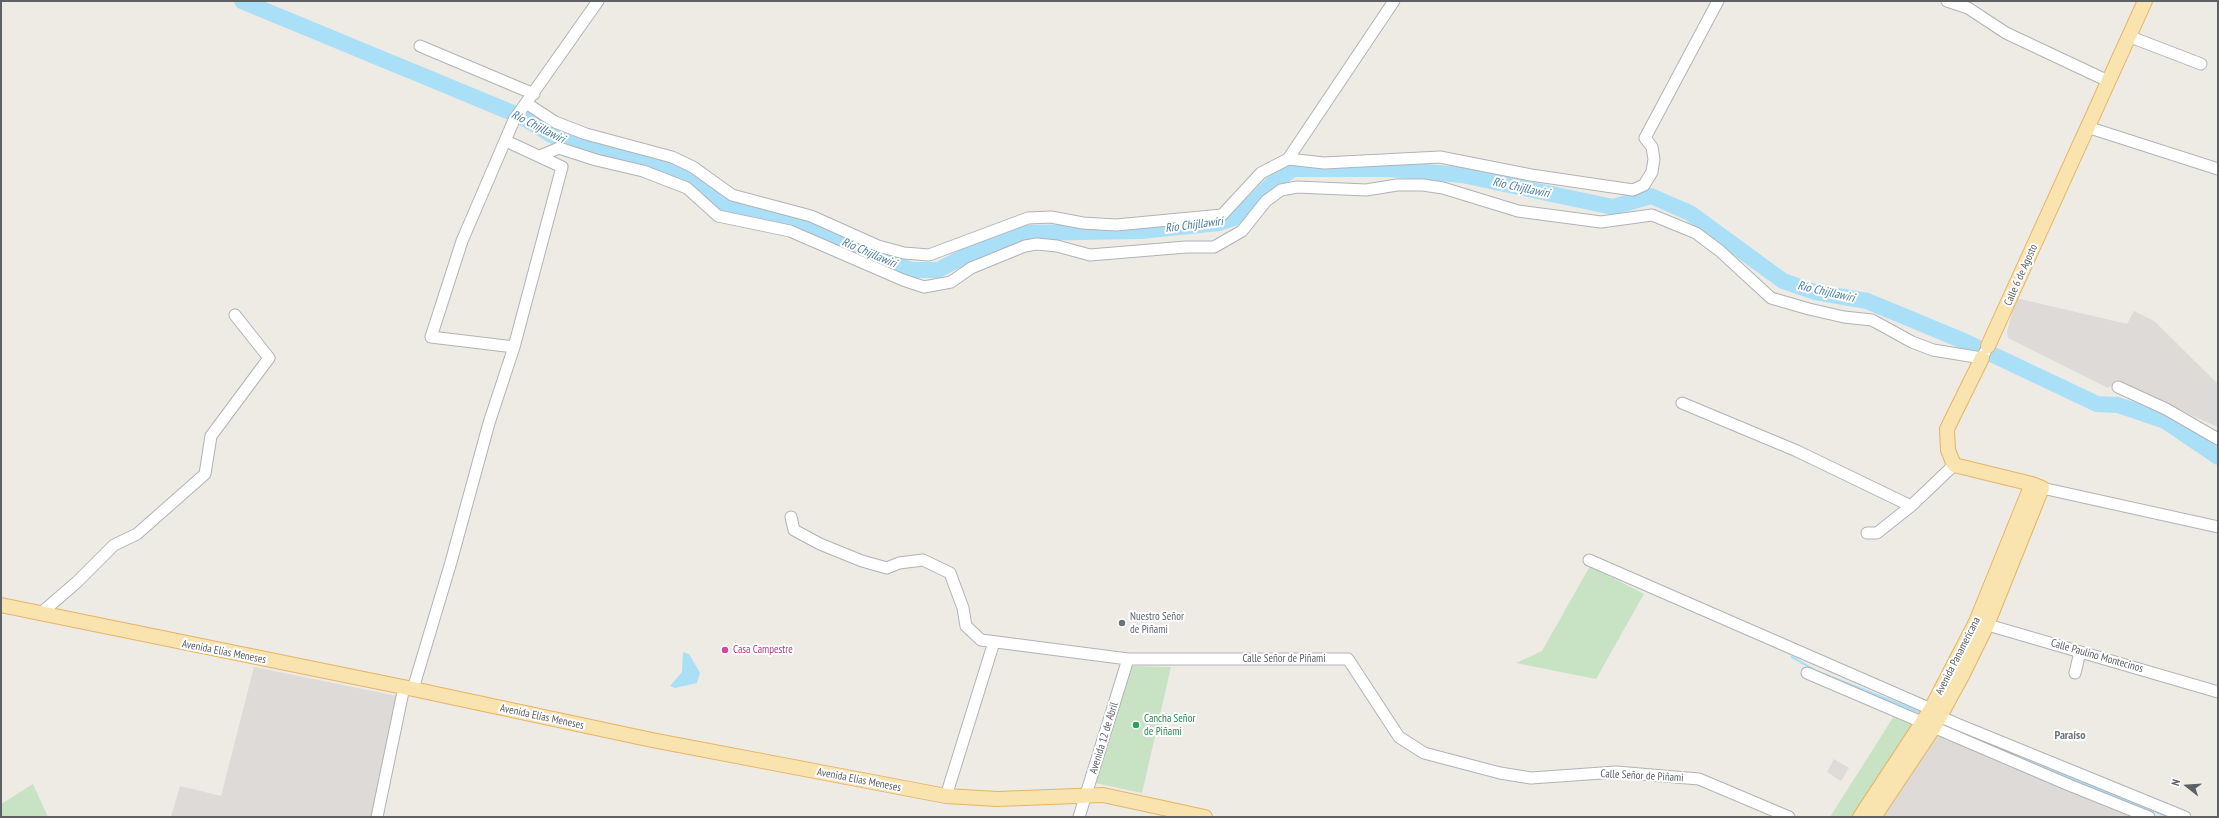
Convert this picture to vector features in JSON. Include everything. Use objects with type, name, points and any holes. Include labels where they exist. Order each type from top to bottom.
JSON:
[{"type":"main road","name":"Calle 6 de Agosto","points":[[1954,465],[1948,450],[1947,429],[1984,352],[2145,1]]},
{"type":"main road","points":[[1954,465],[2037,486]]},
{"type":"main road","name":"Avenida Panamericana","points":[[1860,817],[1962,676],[2037,486]]},
{"type":"main road","name":"Avenida Elías Meneses","points":[[1,605],[408,688],[652,740],[946,796],[997,799],[1103,795],[1205,817]]},
{"type":"main road","name":"Avenida Panamericana","points":[[1874,817],[1932,718]]},
{"type":"main road","name":"Avenida Elías Meneses","points":[[1086,796],[1098,803],[1163,817]]},
{"type":"street","points":[[514,346],[431,337],[462,241],[498,154],[506,141],[514,120],[534,94],[598,1]]},
{"type":"street","points":[[524,106],[555,122],[586,134],[672,157],[693,167],[732,195],[811,216],[878,246],[904,253],[929,255],[1028,218],[1051,217],[1083,223],[1116,225],[1222,215],[1261,173],[1288,159],[1394,1]]},
{"type":"street","points":[[1288,159],[1324,164],[1440,157],[1531,175],[1633,190],[1644,185],[1652,172],[1654,159],[1652,147],[1645,138],[1718,1]]},
{"type":"street","points":[[1948,1],[1968,8],[2006,33],[2108,81]]},
{"type":"street","points":[[2128,36],[2201,64]]},
{"type":"street","points":[[420,46],[534,94]]},
{"type":"street","points":[[2087,127],[2218,169]]},
{"type":"street","points":[[377,817],[408,688],[451,562],[488,423],[514,346],[562,167],[506,141]]},
{"type":"street","points":[[540,156],[559,148],[596,160],[643,170],[686,188],[718,216],[790,231],[924,287],[950,282],[971,268],[1025,246],[1037,244],[1057,246],[1090,255],[1186,247],[1214,247],[1242,231],[1266,202],[1281,190],[1297,187],[1366,190],[1397,185],[1423,185],[1443,188],[1518,211],[1601,222],[1652,215],[1696,233],[1720,251],[1771,298],[1830,314],[1872,320],[1912,342],[1934,350],[1984,352]]},
{"type":"street","points":[[40,614],[77,582],[114,545],[136,534],[205,474],[211,436],[269,358],[235,315]]},
{"type":"street","points":[[2118,387],[2173,413],[2218,439]]},
{"type":"street","points":[[1682,403],[1797,452],[1911,506]]},
{"type":"street","points":[[1867,533],[1877,533],[1911,506],[1954,465]]},
{"type":"street","points":[[2037,486],[2218,527]]},
{"type":"street","name":"Calle Señor de Piñami","points":[[791,517],[794,530],[820,544],[862,561],[887,568],[899,563],[923,560],[950,573],[963,608],[966,626],[981,640],[1128,659],[1348,659],[1399,737],[1424,753],[1500,773],[1532,778],[1616,772],[1699,779],[1789,817]]},
{"type":"street","points":[[1589,560],[1932,718],[2069,786],[2149,817]]},
{"type":"street","name":"Calle Paulino Montecinos","points":[[1982,623],[2218,692]]},
{"type":"street","points":[[946,796],[994,642]]},
{"type":"street","points":[[2075,673],[2080,652]]},
{"type":"street","name":"Avenida 12 de Abril","points":[[1079,817],[1128,659]]},
{"type":"street","points":[[1806,673],[1932,718],[2186,817]]},
{"type":"shaded area","points":[[2016,298],[2127,324],[2134,311],[2154,321],[2218,384],[2218,427],[2116,382],[2108,388],[2008,338],[2007,332]]},
{"type":"shaded area","points":[[254,667],[397,696],[373,817],[171,817],[180,786],[221,796]]},
{"type":"shaded area","points":[[1935,734],[2137,817],[1881,817]]},
{"type":"shaded area","points":[[1834,759],[1849,768],[1841,781],[1827,772]]},
{"type":"green space","points":[[1590,566],[1644,594],[1596,679],[1516,663],[1542,651]]},
{"type":"green space","points":[[1131,666],[1171,667],[1142,793],[1095,783]]},
{"type":"green space","points":[[1894,716],[1914,724],[1854,817],[1830,817]]},
{"type":"green space","points":[[33,784],[48,817],[1,817],[1,804]]},
{"type":"water","points":[[683,652],[689,654],[700,673],[697,683],[675,688],[670,686],[682,672]]},
{"type":"waterway","name":"Río Chijllawiri","points":[[242,1],[520,116],[560,140],[603,153],[637,157],[676,170],[721,205],[812,225],[860,251],[911,270],[938,270],[971,253],[1024,233],[1141,231],[1219,223],[1240,216],[1275,181],[1293,169],[1389,169],[1462,175],[1613,207],[1651,196],[1690,213],[1783,281],[1815,292],[1867,301],[1966,342],[2097,404],[2118,405],[2165,421],[2218,457]]},
{"type":"waterway","points":[[1792,657],[1816,671],[1919,712]]},
{"type":"waterway","points":[[1943,724],[1956,731]]},
{"type":"waterway","points":[[2014,756],[2169,817]]},
{"type":"place","name":"Nuestro Señor de Piñami","points":[[1122,623]]},
{"type":"place","name":"Casa Campestre","points":[[725,650]]},
{"type":"place","name":"Cancha Señor de Piñami","points":[[1136,725]]},
{"type":"district","name":"Paraíso","points":[[2070,736]]}]
